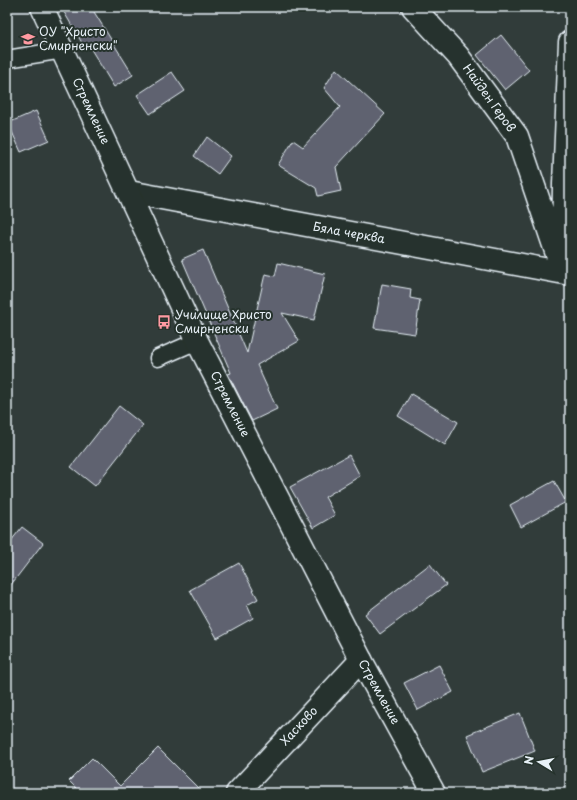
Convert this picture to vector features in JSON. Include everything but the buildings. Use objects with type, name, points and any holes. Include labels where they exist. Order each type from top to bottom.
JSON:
[{"type":"street","name":"Стремление","points":[[42,7],[197,341],[361,660],[434,793]]},
{"type":"street","name":"Найден Геров","points":[[413,7],[458,56],[517,136],[568,277]]},
{"type":"street","points":[[568,277],[564,184],[570,42]]},
{"type":"street","name":"Бяла черква","points":[[129,192],[568,277]]},
{"type":"street","name":"Хасково","points":[[237,793],[361,660]]},
{"type":"lane","points":[[7,59],[63,50]]},
{"type":"lane","points":[[158,358],[197,341]]},
{"type":"place","name":"ОУ \"Христо Смирненски\"","points":[[28,39]]},
{"type":"place","name":"Училище Христо Смирненски","points":[[164,322]]}]
